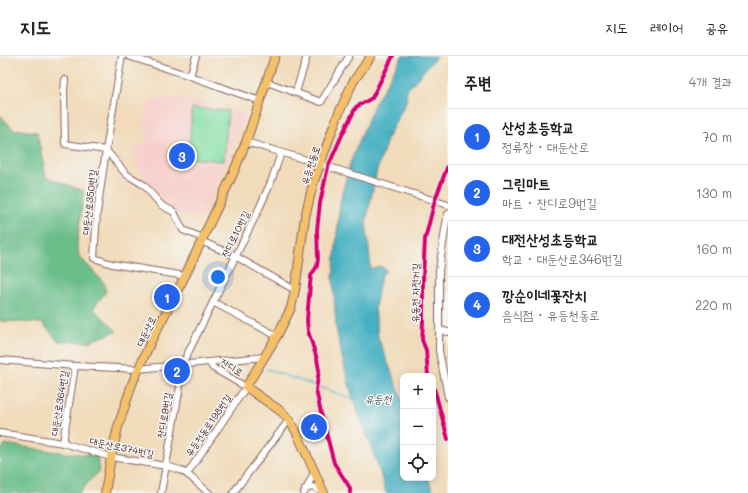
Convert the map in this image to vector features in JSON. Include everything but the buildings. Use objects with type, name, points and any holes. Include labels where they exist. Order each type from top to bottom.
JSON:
[{"type":"main road","name":"대둔산로","points":[[105,493],[118,427],[138,369],[185,276],[232,176],[246,142],[275,56]]},
{"type":"main road","name":"유등천동로","points":[[246,387],[277,336],[291,308],[296,290],[305,217],[313,184],[323,166],[337,117],[354,82],[370,56]]},
{"type":"main road","points":[[246,387],[282,412],[289,420],[296,430],[315,471],[323,493]]},
{"type":"street","name":"대둔산로350번길","points":[[122,56],[97,213],[94,258],[112,264],[185,276]]},
{"type":"street","points":[[128,56],[260,101]]},
{"type":"street","points":[[190,76],[196,56]]},
{"type":"street","points":[[296,92],[308,56]]},
{"type":"street","points":[[267,82],[321,102],[349,56]]},
{"type":"street","points":[[65,80],[65,144],[106,150],[126,174],[144,185],[161,205],[174,212],[183,230],[235,256],[296,290]]},
{"type":"street","points":[[246,142],[448,206]]},
{"type":"street","name":"잔디로10번길","points":[[182,365],[257,213],[271,182],[281,153]]},
{"type":"street","points":[[448,214],[439,271],[439,351],[448,397]]},
{"type":"street","points":[[213,302],[277,336]]},
{"type":"street","points":[[439,330],[448,332]]},
{"type":"street","points":[[209,362],[265,357]]},
{"type":"street","name":"대둔산로364번길","points":[[0,360],[138,369]]},
{"type":"street","name":"잔디로","points":[[138,369],[209,362],[213,368],[246,387]]},
{"type":"street","name":"잔디로9번길","points":[[161,493],[182,365]]},
{"type":"street","name":"대둔산로364번길","points":[[63,443],[75,366]]},
{"type":"street","name":"유등천동로198번길","points":[[187,474],[246,387]]},
{"type":"street","points":[[233,493],[289,420]]},
{"type":"street","name":"대둔산로374번길","points":[[0,433],[63,443],[111,457],[166,466],[180,470],[187,474],[209,493]]},
{"type":"street","points":[[305,491],[315,471]]},
{"type":"street","points":[[305,491],[312,486],[317,487],[323,493]]},
{"type":"shaded area","points":[[165,98],[192,100],[246,114],[203,217],[179,216],[162,204],[147,186],[137,166],[134,147],[147,143],[144,130],[147,103]]},
{"type":"green space","points":[[192,108],[228,111],[224,161],[188,158]]},
{"type":"green space","points":[[0,115],[13,129],[37,132],[46,177],[84,191],[77,243],[79,256],[104,283],[106,292],[93,308],[117,331],[88,342],[58,341],[42,323],[0,321]]},
{"type":"green space","points":[[5,444],[97,456],[99,472],[89,481],[80,493],[0,493],[0,450],[2,450]]},
{"type":"water","name":"유등천","points":[[402,56],[437,56],[407,90],[406,102],[388,137],[377,170],[366,222],[371,269],[380,266],[386,270],[381,276],[375,308],[378,337],[400,394],[400,481],[429,481],[433,493],[386,493],[378,466],[352,395],[336,328],[333,278],[340,201],[350,163],[374,105]]},
{"type":"waterway","points":[[267,369],[356,400]]},
{"type":"cycle path","points":[[350,493],[350,488],[334,463],[316,390],[319,370],[308,331],[307,320],[310,285],[311,276],[317,266],[317,230],[320,203],[328,167],[356,107],[372,98],[393,56]]},
{"type":"cycle path","name":"유동천 자전거길","points":[[428,373],[426,350],[422,340],[425,239],[435,200],[448,165]]},
{"type":"cycle path","points":[[436,395],[448,439]]},
{"type":"place","name":"대전산성초등학교","points":[[182,156]]},
{"type":"place","name":"산성초등학교","points":[[167,297]]},
{"type":"place","name":"그린마트","points":[[177,371]]},
{"type":"place","name":"깡순이네꽃잔치","points":[[314,427]]}]
